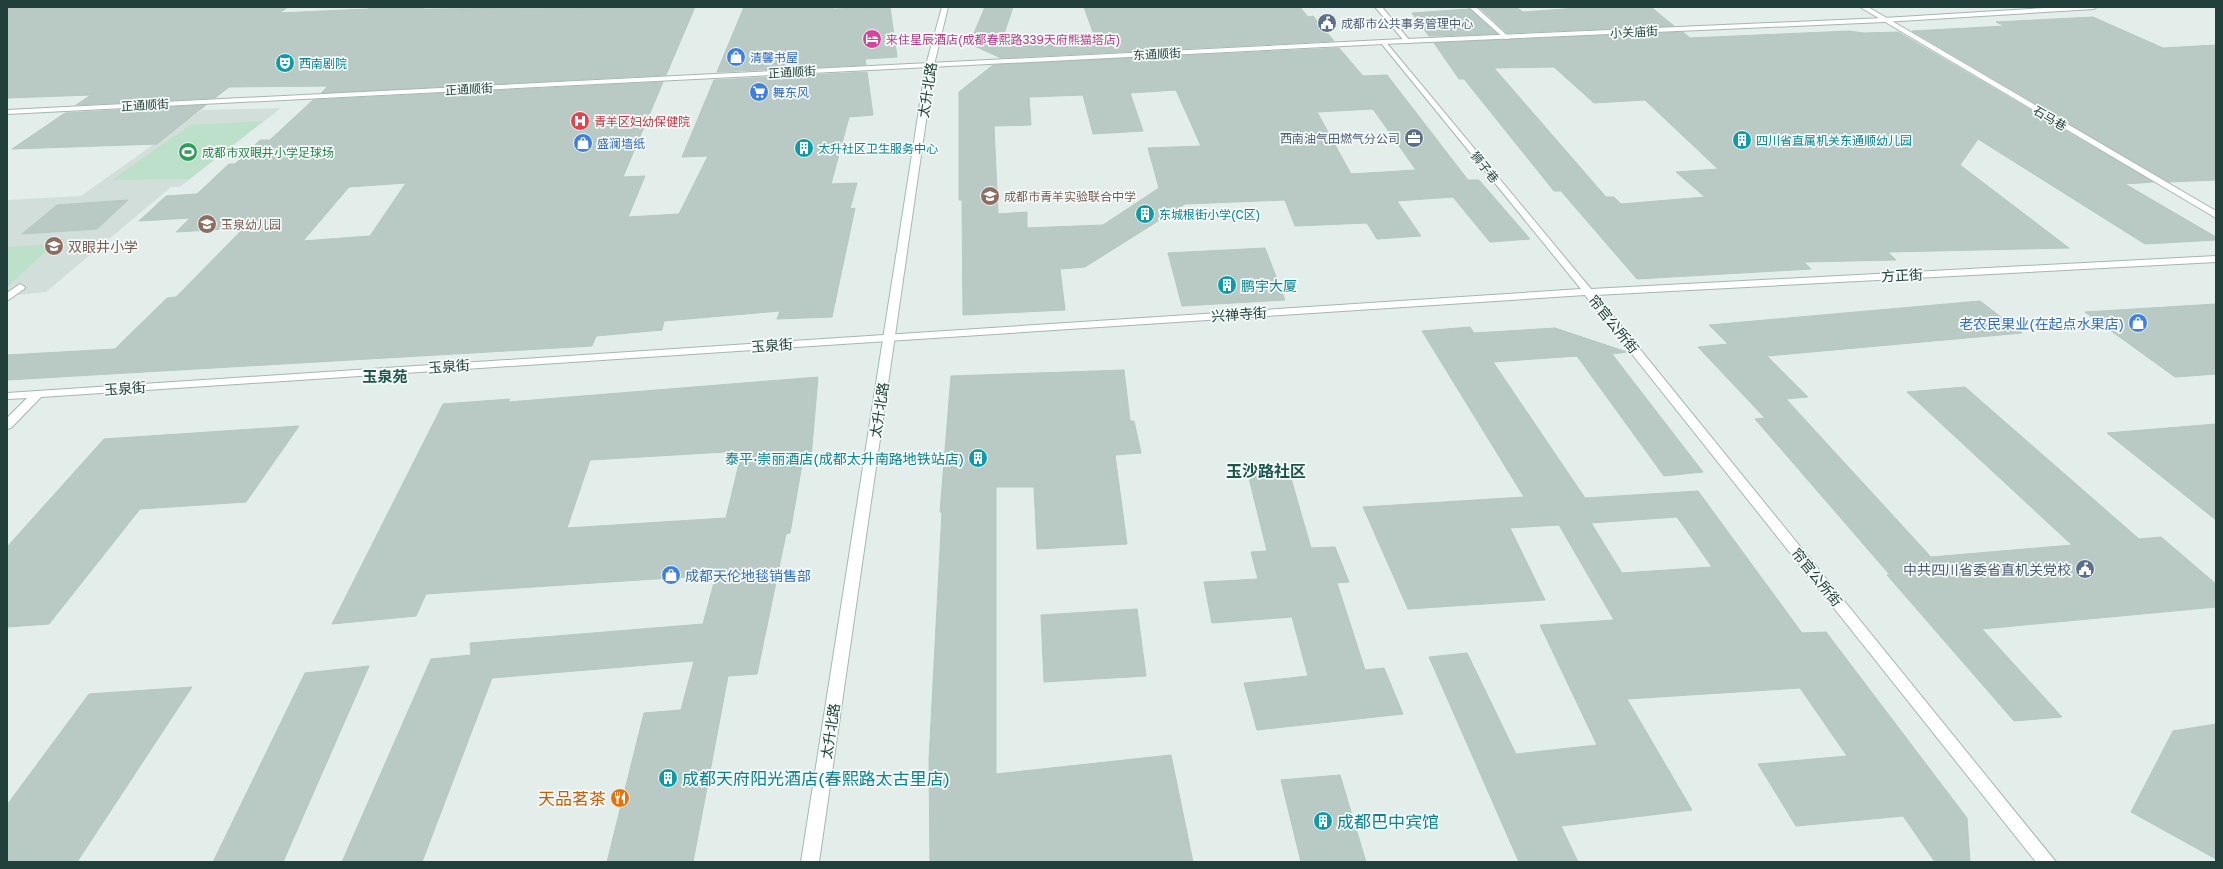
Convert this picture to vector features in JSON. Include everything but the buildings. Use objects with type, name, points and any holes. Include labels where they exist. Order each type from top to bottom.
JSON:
[{"type":"street","name":"太升北路","points":[[810,862],[930,65],[945,7]]},
{"type":"street","points":[[1378,7],[1408,42]]},
{"type":"street","points":[[1472,7],[1507,38]]},
{"type":"street","name":"石马巷","points":[[1863,7],[2216,215]]},
{"type":"street","name":"小关庙街","points":[[1383,42],[1507,38],[1884,20],[2094,7]]},
{"type":"street","name":"东通顺街","points":[[930,65],[1383,42]]},
{"type":"street","name":"狮子巷","points":[[1383,42],[1588,292]]},
{"type":"street","name":"正通顺街","points":[[7,112],[930,65]]},
{"type":"street","name":"方正街","points":[[1588,292],[2216,259]]},
{"type":"street","points":[[7,298],[20,287]]},
{"type":"street","name":"兴禅寺街","points":[[890,337],[1588,292]]},
{"type":"street","name":"帘官公所街","points":[[1588,292],[2047,862]]},
{"type":"street","name":"玉泉街","points":[[7,396],[890,337]]},
{"type":"street","points":[[7,425],[38,394]]},
{"type":"shaded area","name":"双眼井小学","points":[[281,108],[180,187],[171,187],[46,292],[7,296],[7,200],[81,196],[202,110]]},
{"type":"green space","name":"成都市双眼井小学足球场","points":[[263,121],[189,179],[112,180],[190,125]]},
{"type":"green space","points":[[54,244],[7,287],[7,247]]},
{"type":"place","name":"成都市公共事务管理中心","points":[[1327,23]]},
{"type":"place","name":"来住星辰酒店(成都春熙路339天府熊猫塔店)","points":[[872,39]]},
{"type":"place","name":"清馨书屋","points":[[736,57]]},
{"type":"place","name":"西南剧院","points":[[285,63]]},
{"type":"place","name":"舞东风","points":[[759,92]]},
{"type":"place","name":"青羊区妇幼保健院","points":[[580,121]]},
{"type":"place","name":"西南油气田燃气分公司","points":[[1414,138]]},
{"type":"place","name":"四川省直属机关东通顺幼儿园","points":[[1742,140]]},
{"type":"place","name":"盛澜墙纸","points":[[583,143]]},
{"type":"place","name":"太升社区卫生服务中心","points":[[804,148]]},
{"type":"place","name":"成都市双眼井小学足球场","points":[[188,152]]},
{"type":"place","name":"成都市青羊实验联合中学","points":[[990,196]]},
{"type":"place","name":"东城根街小学(C区)","points":[[1145,214]]},
{"type":"place","name":"玉泉幼儿园","points":[[207,224]]},
{"type":"place","name":"双眼井小学","points":[[54,246]]},
{"type":"place","name":"鹏宇大厦","points":[[1227,285]]},
{"type":"place","name":"老农民果业(在起点水果店)","points":[[2138,323]]},
{"type":"place","name":"泰平·崇丽酒店(成都太升南路地铁站店)","points":[[978,458]]},
{"type":"place","name":"中共四川省委省直机关党校","points":[[2085,569]]},
{"type":"place","name":"成都天伦地毯销售部","points":[[671,575]]},
{"type":"place","name":"成都天府阳光酒店(春熙路太古里店)","points":[[668,778]]},
{"type":"place","name":"天品茗茶","points":[[620,798]]},
{"type":"place","name":"成都巴中宾馆","points":[[1323,821]]},
{"type":"district","name":"玉泉苑","points":[[385,376]]},
{"type":"district","name":"玉沙路社区","points":[[1266,471]]}]
